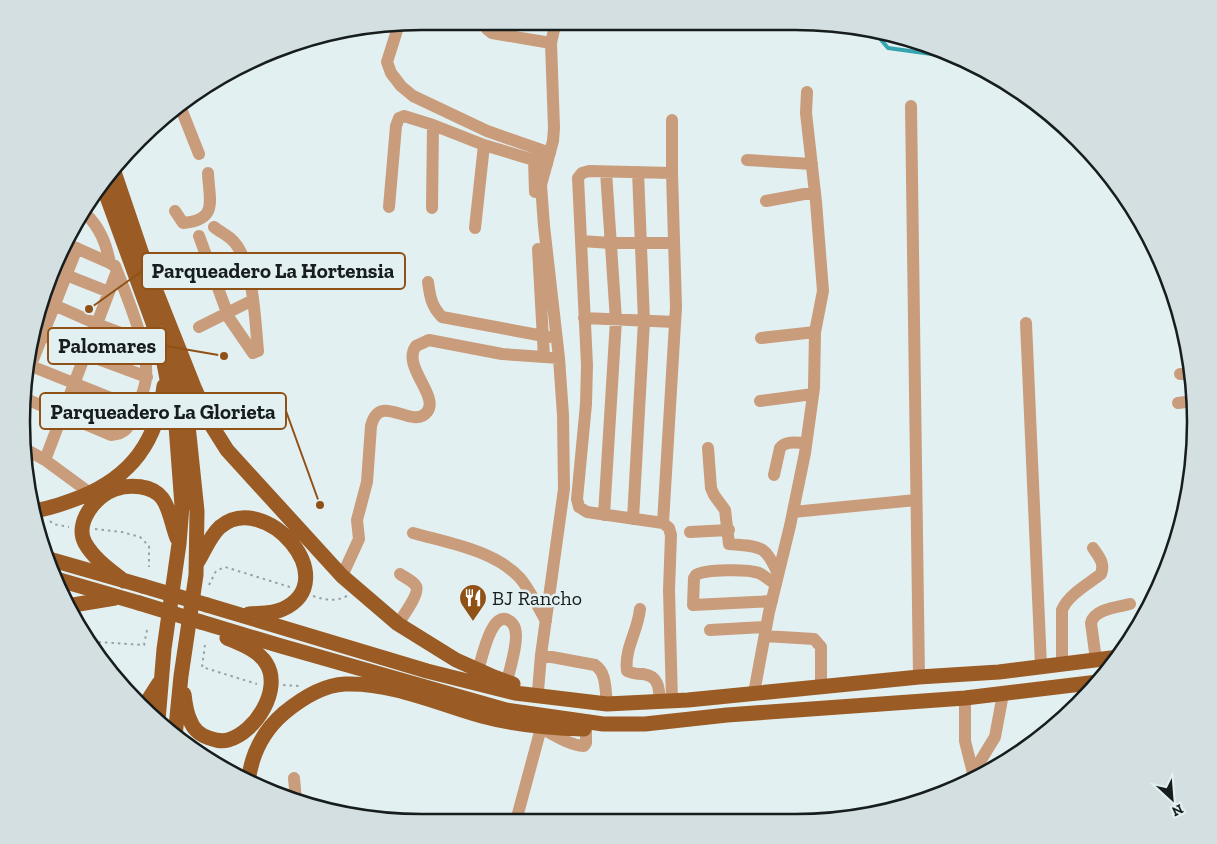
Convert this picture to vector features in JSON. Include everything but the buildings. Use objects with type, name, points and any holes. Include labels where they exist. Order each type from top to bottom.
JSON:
[{"type":"main road","points":[[116,176],[146,266],[186,406],[197,511],[196,575],[181,676],[176,727]]},
{"type":"main road","points":[[105,191],[153,323],[176,426],[181,473],[182,506],[179,544],[161,680],[159,712]]},
{"type":"main road","points":[[146,266],[194,387],[220,440],[342,576],[398,624],[437,650],[478,670],[544,695]]},
{"type":"main road","points":[[40,510],[59,506],[90,493],[122,474],[144,447],[152,432],[160,408],[165,372]]},
{"type":"main road","points":[[124,581],[98,559],[84,542],[82,533],[84,520],[88,512],[104,495],[115,489],[128,487],[139,486],[152,490],[162,498],[179,544]]},
{"type":"main road","points":[[196,564],[220,527],[244,517],[257,518],[269,524],[289,540],[305,565],[307,574],[304,588],[295,602],[281,610],[240,615]]},
{"type":"main road","points":[[56,561],[427,671],[515,693],[606,704],[666,701],[919,677],[999,672],[1108,658]]},
{"type":"main road","points":[[64,580],[290,649],[506,710],[603,724],[645,724],[727,714],[965,698],[1087,683]]},
{"type":"main road","points":[[75,605],[119,597]]},
{"type":"main road","points":[[181,676],[190,721],[195,730],[202,736],[219,741],[228,740],[258,720],[266,703],[270,690],[271,674],[267,664],[255,651],[212,632],[201,622]]},
{"type":"main road","points":[[148,702],[161,680]]},
{"type":"main road","points":[[249,774],[264,735],[275,721],[303,698],[326,688],[344,684],[388,689],[482,716],[541,728],[586,730],[603,724]]},
{"type":"street","points":[[488,30],[492,33],[551,44]]},
{"type":"street","points":[[544,695],[541,655],[564,489],[563,414],[559,358],[541,203],[541,185],[554,128],[551,44],[554,30]]},
{"type":"street","points":[[397,31],[387,62],[391,72],[401,86],[413,96],[548,158]]},
{"type":"street","points":[[754,693],[772,601],[774,580],[793,512],[806,443],[816,364],[815,332],[823,291],[806,113],[807,92]]},
{"type":"street","points":[[911,106],[919,677]]},
{"type":"street","points":[[182,112],[198,154]]},
{"type":"street","points":[[389,207],[396,126],[399,118],[404,116],[484,145],[534,160],[548,158]]},
{"type":"street","points":[[663,523],[675,322],[672,120]]},
{"type":"street","points":[[432,208],[433,125]]},
{"type":"street","points":[[475,228],[484,145]]},
{"type":"street","points":[[534,160],[544,357]]},
{"type":"street","points":[[747,160],[812,164]]},
{"type":"street","points":[[666,701],[672,670],[670,528],[663,523],[587,512],[580,507],[577,499],[586,404],[587,365],[578,178],[589,171],[672,173]]},
{"type":"street","points":[[604,515],[616,320],[606,172]]},
{"type":"street","points":[[633,519],[644,321],[638,172]]},
{"type":"street","points":[[175,212],[183,223],[194,222],[207,216],[210,209],[208,173]]},
{"type":"street","points":[[766,201],[815,192]]},
{"type":"street","points":[[31,400],[111,435],[120,435],[128,430],[145,387],[147,377],[146,359],[140,340],[102,235],[89,217]]},
{"type":"street","points":[[199,236],[227,314],[253,353],[255,353],[258,351],[251,280],[237,246],[230,238],[214,227]]},
{"type":"street","points":[[581,240],[641,244],[674,243]]},
{"type":"street","points":[[37,350],[66,275],[72,246],[114,267]]},
{"type":"street","points":[[44,460],[109,292],[114,267]]},
{"type":"street","points":[[66,275],[109,292]]},
{"type":"street","points":[[428,282],[431,302],[442,317],[557,338]]},
{"type":"street","points":[[199,327],[253,300]]},
{"type":"street","points":[[54,305],[140,340]]},
{"type":"street","points":[[584,318],[675,322]]},
{"type":"street","points":[[1026,324],[1041,666]]},
{"type":"street","points":[[762,338],[815,332]]},
{"type":"street","points":[[43,335],[86,354],[147,377]]},
{"type":"street","points":[[342,576],[359,539],[357,520],[366,482],[371,426],[374,417],[388,410],[418,418],[427,412],[429,408],[429,401],[413,363],[412,353],[416,346],[429,340],[502,354],[559,358]]},
{"type":"street","points":[[34,367],[136,408]]},
{"type":"street","points":[[760,401],[813,394]]},
{"type":"street","points":[[1178,403],[1186,402]]},
{"type":"street","points":[[774,475],[782,445],[786,443],[806,443]]},
{"type":"street","points":[[708,448],[711,488],[726,510],[729,544],[758,546],[764,550],[772,561],[774,580]]},
{"type":"street","points":[[31,453],[90,493]]},
{"type":"street","points":[[793,512],[916,500]]},
{"type":"street","points":[[690,532],[729,530]]},
{"type":"street","points":[[413,532],[492,556],[510,568],[521,579],[546,621]]},
{"type":"street","points":[[1062,664],[1062,610],[1070,599],[1100,574],[1103,568],[1093,548]]},
{"type":"street","points":[[772,601],[693,605],[694,578],[699,572],[755,572],[774,580]]},
{"type":"street","points":[[398,624],[416,595],[415,585],[400,574]]},
{"type":"street","points":[[1096,660],[1092,618],[1098,613],[1130,604]]},
{"type":"street","points":[[640,608],[639,622],[628,648],[626,662],[628,671],[655,679],[666,701]]},
{"type":"street","points":[[478,670],[492,626],[498,619],[510,620],[515,627],[516,636],[507,682]]},
{"type":"street","points":[[710,630],[765,631],[814,639],[821,647],[821,686]]},
{"type":"street","points":[[541,655],[595,665],[604,676],[606,704]]},
{"type":"street","points":[[655,679],[672,670]]},
{"type":"street","points":[[977,769],[995,737],[1003,694]]},
{"type":"street","points":[[965,698],[965,741],[971,772]]},
{"type":"street","points":[[518,814],[541,728]]},
{"type":"street","points":[[294,778],[295,793]]},
{"type":"path","points":[[93,529],[122,532],[140,537],[149,546],[149,567]]},
{"type":"path","points":[[209,585],[216,571],[226,567],[290,586]]},
{"type":"path","points":[[311,595],[325,600],[339,600],[356,587]]},
{"type":"path","points":[[97,642],[144,646],[147,630]]},
{"type":"path","points":[[205,645],[202,667],[257,684]]},
{"type":"waterway","points":[[881,40],[888,48],[928,53]]},
{"type":"place","name":"Parqueadero La Hortensia","points":[[89,309]]},
{"type":"place","name":"Palomares","points":[[224,356]]},
{"type":"place","name":"Parqueadero La Glorieta","points":[[320,505]]},
{"type":"place","name":"BJ Rancho","points":[[473,622]]}]
